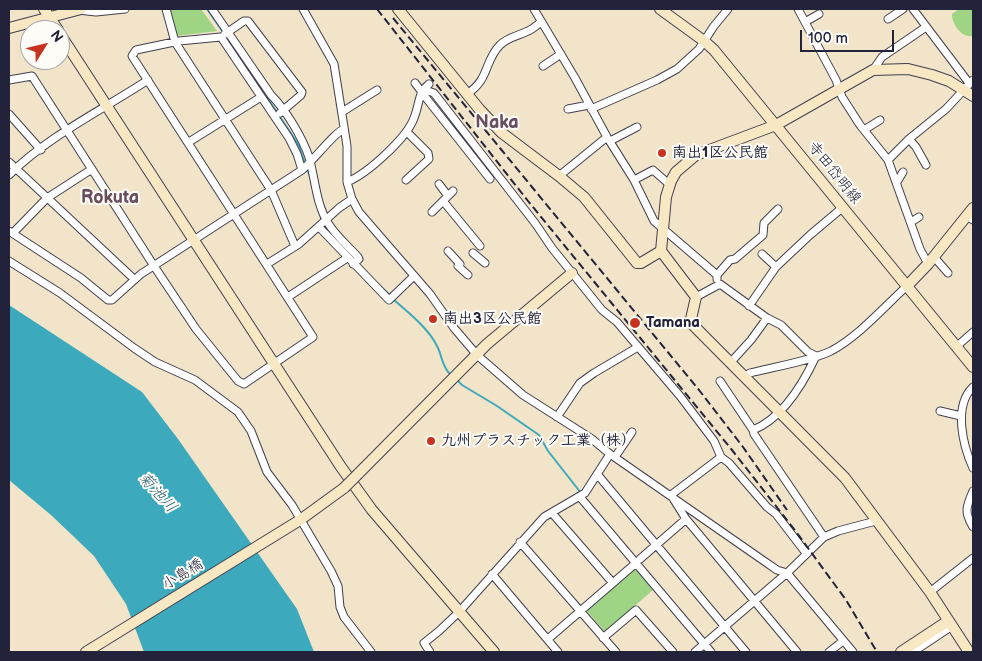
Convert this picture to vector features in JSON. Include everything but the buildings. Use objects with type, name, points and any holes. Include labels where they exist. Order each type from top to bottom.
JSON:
[{"type":"street","points":[[9,28],[47,13],[79,9],[96,12],[125,9]]},
{"type":"street","points":[[166,9],[175,42],[271,190],[295,246]]},
{"type":"street","points":[[212,9],[261,97],[300,137],[306,166],[323,222],[347,258],[355,262],[389,300],[414,276]]},
{"type":"street","points":[[398,9],[480,110],[502,133],[584,197],[637,263],[641,263],[661,251]]},
{"type":"street","name":"寺田岱明線","points":[[660,9],[704,41],[973,367]]},
{"type":"street","points":[[568,109],[590,107],[657,80],[677,69],[699,49],[728,9]]},
{"type":"street","points":[[798,9],[838,89],[864,130],[888,160],[920,250],[948,273]]},
{"type":"street","points":[[888,19],[903,9]]},
{"type":"street","points":[[912,9],[968,84],[973,96]]},
{"type":"street","points":[[305,10],[334,64],[346,146],[347,182],[352,199],[359,212],[414,276],[477,355],[523,395],[592,439],[612,456],[777,570],[787,573],[853,652]]},
{"type":"street","points":[[536,10],[541,22],[634,180],[654,222],[717,275]]},
{"type":"street","points":[[805,22],[819,14]]},
{"type":"street","points":[[9,80],[32,76],[196,329],[238,381],[244,384],[314,337],[132,56],[136,50],[225,35],[244,21],[248,21],[302,92],[279,114]]},
{"type":"street","points":[[467,94],[480,85],[494,52],[510,38],[528,31],[541,22]]},
{"type":"street","points":[[873,70],[882,56],[926,27]]},
{"type":"street","points":[[225,35],[279,114]]},
{"type":"street","points":[[510,38],[516,44]]},
{"type":"street","points":[[70,49],[307,414],[372,510],[494,652]]},
{"type":"street","points":[[543,66],[561,54]]},
{"type":"street","points":[[696,298],[661,251],[666,197],[670,185],[676,172],[696,155],[776,126],[873,70],[908,69],[949,81],[968,84]]},
{"type":"street","points":[[9,176],[18,164],[41,150],[66,130],[148,80]]},
{"type":"street","points":[[416,83],[490,179]]},
{"type":"street","points":[[347,182],[358,177],[407,132],[414,119],[422,93],[429,84]]},
{"type":"street","points":[[888,160],[909,139],[946,109],[968,84]]},
{"type":"street","points":[[342,112],[377,90]]},
{"type":"street","points":[[422,93],[428,91],[434,93],[572,273],[602,310],[617,322],[693,412],[714,441],[722,458],[729,463],[767,507],[776,514],[806,553]]},
{"type":"street","points":[[189,142],[261,97]]},
{"type":"street","points":[[9,114],[41,150]]},
{"type":"street","points":[[864,130],[880,120]]},
{"type":"street","points":[[559,176],[609,139],[637,127]]},
{"type":"street","points":[[92,169],[47,198],[11,232],[81,278],[108,300],[112,300],[134,279],[306,166],[339,130],[344,129]]},
{"type":"street","points":[[406,180],[429,159],[428,153],[407,132]]},
{"type":"street","points":[[909,139],[926,165]]},
{"type":"street","points":[[9,162],[134,279]]},
{"type":"street","points":[[634,180],[653,170],[670,185]]},
{"type":"street","points":[[897,182],[903,172]]},
{"type":"street","points":[[440,184],[445,199],[480,246]]},
{"type":"street","points":[[432,212],[453,190]]},
{"type":"street","points":[[267,264],[295,246],[352,199]]},
{"type":"street","points":[[749,306],[776,267],[842,208]]},
{"type":"street","points":[[730,260],[735,259],[763,235],[764,223],[778,210]]},
{"type":"street","points":[[745,376],[831,351],[848,340],[907,286],[971,215]]},
{"type":"street","points":[[911,222],[919,217]]},
{"type":"street","points":[[323,222],[358,257],[355,262]]},
{"type":"street","points":[[448,251],[468,275]]},
{"type":"street","points":[[717,285],[717,275],[736,251]]},
{"type":"street","points":[[473,253],[485,263]]},
{"type":"street","points":[[762,254],[776,267]]},
{"type":"street","points":[[288,297],[347,258]]},
{"type":"street","points":[[9,260],[60,293],[155,362],[195,380],[238,412],[251,431],[267,472],[292,505],[297,522],[338,586],[340,608],[344,617],[370,652]]},
{"type":"street","name":"小島橋","points":[[86,652],[297,522],[344,488],[477,355],[572,273]]},
{"type":"street","points":[[696,298],[720,284],[766,318],[781,325],[808,352],[816,356]]},
{"type":"street","points":[[696,298],[691,319],[693,325],[845,478],[930,592],[969,652]]},
{"type":"street","points":[[731,362],[751,340],[766,318]]},
{"type":"street","points":[[956,347],[973,332]]},
{"type":"street","points":[[557,417],[580,383],[638,347]]},
{"type":"street","points":[[754,430],[780,411],[794,394],[816,356]]},
{"type":"street","points":[[720,382],[824,536]]},
{"type":"street","points":[[973,387],[967,393],[961,416],[968,455],[973,468]]},
{"type":"street","points":[[940,411],[961,416]]},
{"type":"street","points":[[430,652],[424,643],[459,612],[544,517],[582,495],[632,432]]},
{"type":"street","points":[[671,495],[722,458]]},
{"type":"street","points":[[597,474],[746,652]]},
{"type":"street","points":[[973,491],[966,514],[973,528]]},
{"type":"street","points":[[582,495],[707,642],[711,652]]},
{"type":"street","points":[[671,495],[686,519],[797,652]]},
{"type":"street","points":[[552,513],[612,582]]},
{"type":"street","points":[[548,639],[686,519]]},
{"type":"street","points":[[695,652],[755,602],[824,536],[876,520]]},
{"type":"street","points":[[520,542],[616,652]]},
{"type":"street","points":[[930,592],[973,558]]},
{"type":"street","points":[[492,574],[558,652]]},
{"type":"street","points":[[603,638],[636,610],[673,652]]},
{"type":"street","points":[[901,652],[950,624]]},
{"type":"street","points":[[913,652],[950,624]]},
{"type":"street","points":[[829,652],[843,641]]},
{"type":"green space","points":[[168,9],[201,9],[217,31],[177,36]]},
{"type":"green space","points":[[959,9],[973,9],[973,36],[965,35],[958,30],[952,14]]},
{"type":"green space","points":[[635,567],[654,589],[605,632],[586,610]]},
{"type":"water","name":"菊池川","points":[[9,305],[142,392],[178,439],[297,609],[314,652],[144,652],[126,604],[94,556],[51,515],[9,480]]},
{"type":"waterway","points":[[207,9],[223,32]]},
{"type":"waterway","points":[[226,36],[298,144],[305,163]]},
{"type":"waterway","points":[[307,168],[311,180]]},
{"type":"waterway","points":[[318,209],[322,221]]},
{"type":"waterway","points":[[324,225],[333,237]]},
{"type":"waterway","points":[[378,284],[391,296]]},
{"type":"waterway","points":[[394,300],[429,333],[439,350],[445,368],[450,374]]},
{"type":"waterway","points":[[456,379],[462,385],[539,435],[548,451],[581,493]]},
{"type":"railway","points":[[377,9],[528,201],[732,450],[797,533],[846,600],[877,652]]},
{"type":"railway","points":[[393,18],[699,390],[743,447],[787,510]]},
{"type":"place","name":"南出1区公民館","points":[[662,153]]},
{"type":"place","name":"南出3区公民館","points":[[433,319]]},
{"type":"place","name":"Tamana","points":[[635,323]]},
{"type":"place","name":"九州プラスチック工業（株）","points":[[431,441]]},
{"type":"district","name":"Naka","points":[[497,123]]},
{"type":"district","name":"Rokuta","points":[[110,198]]}]
